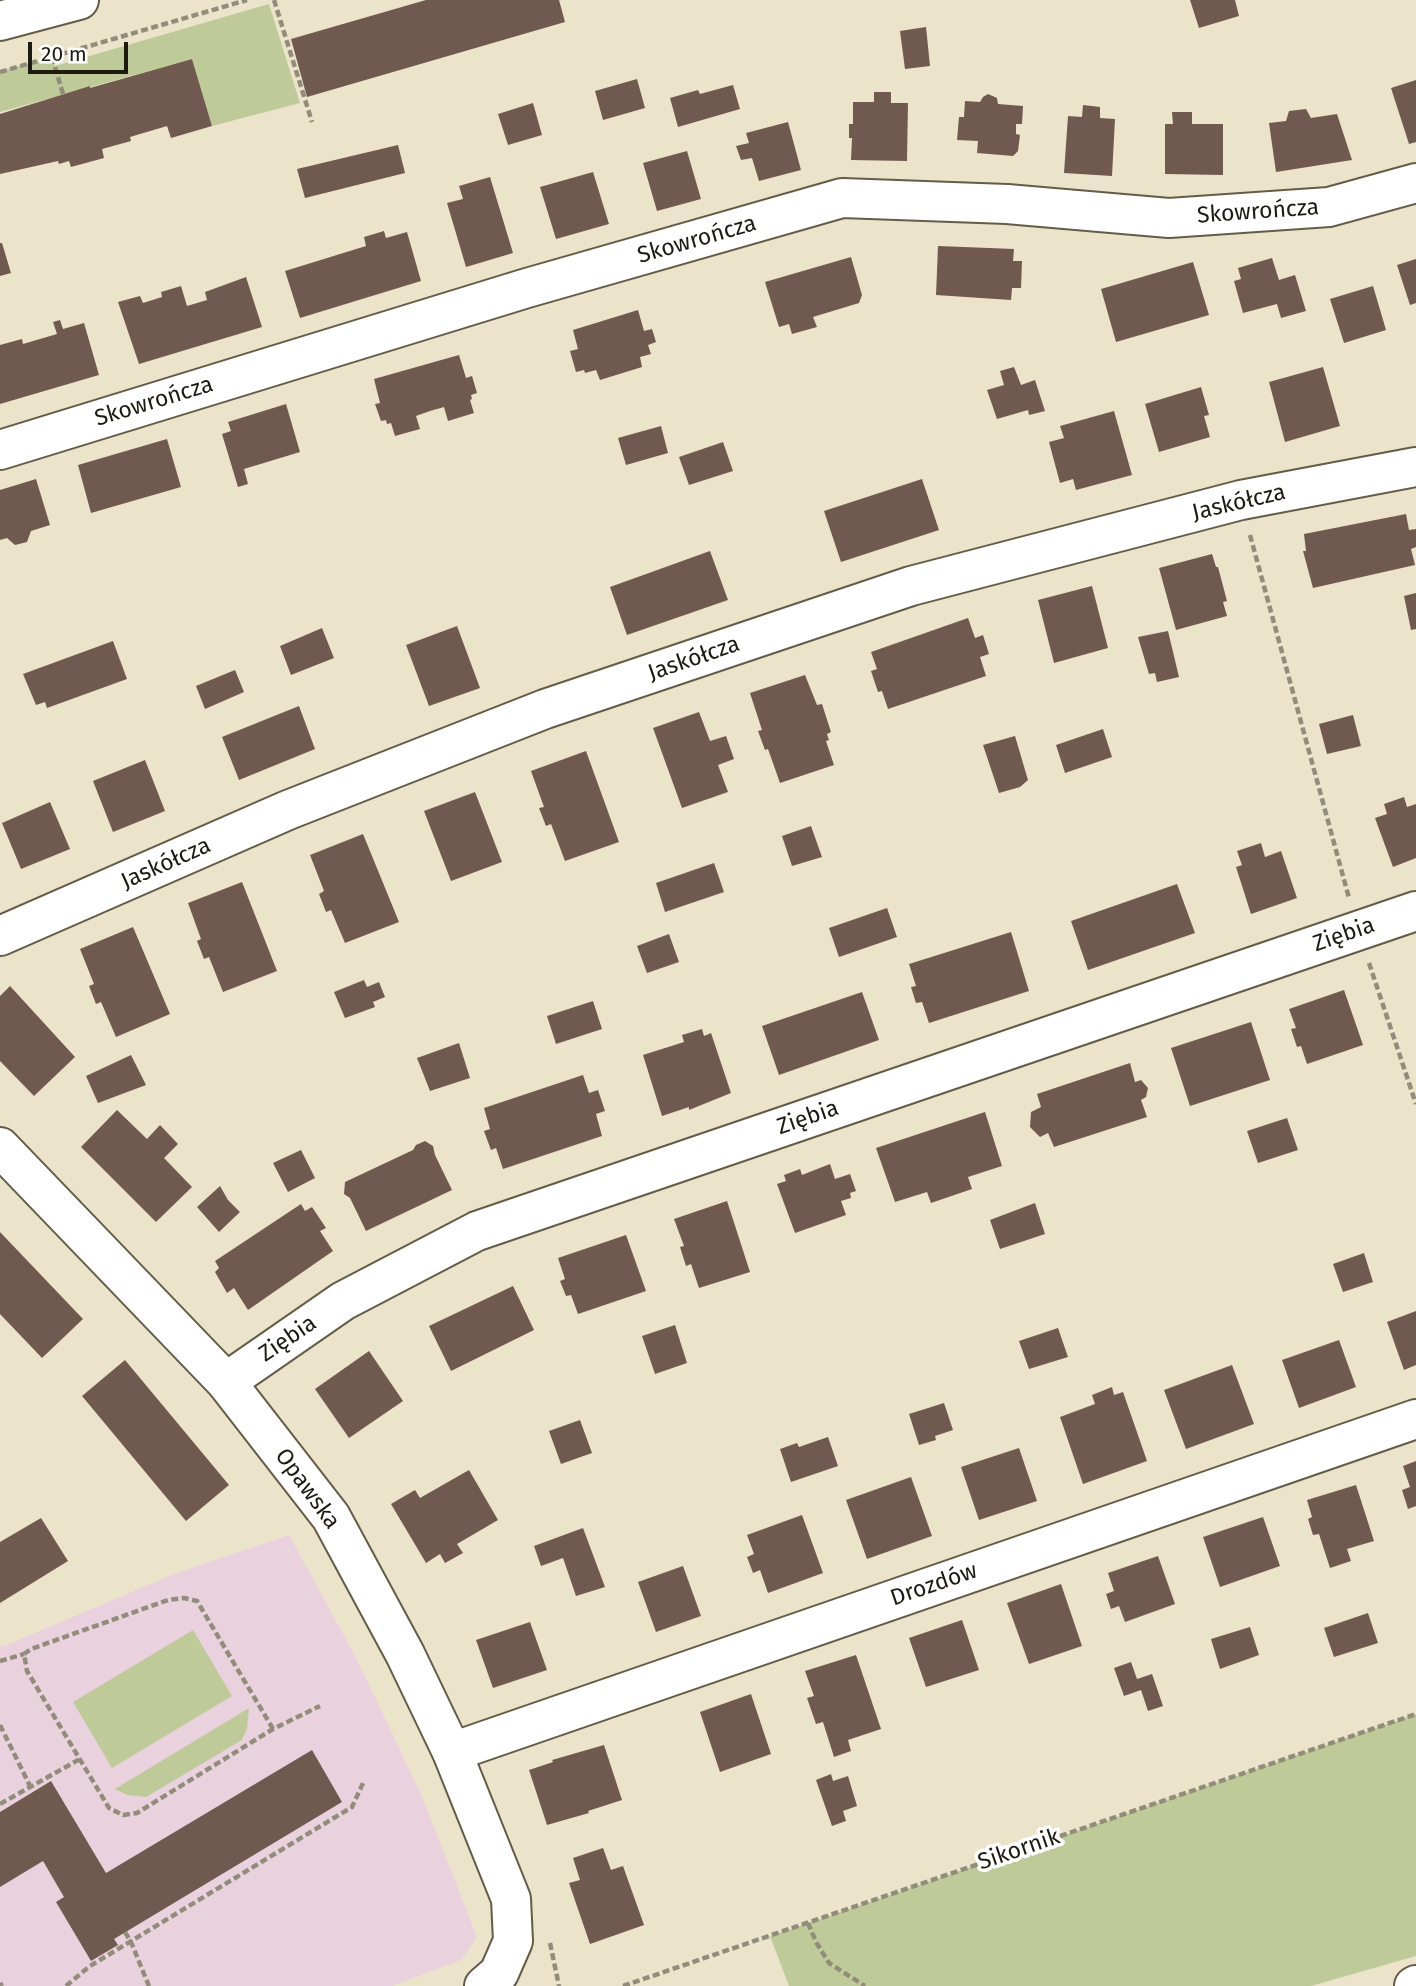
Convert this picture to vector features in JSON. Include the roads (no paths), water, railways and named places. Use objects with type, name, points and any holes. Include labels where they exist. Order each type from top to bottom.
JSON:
[{"type":"street","points":[[0,21],[79,0]]},
{"type":"street","name":"Skowrończa","points":[[0,450],[527,288],[842,198],[1007,204],[1169,218],[1329,207],[1416,183]]},
{"type":"street","name":"Jaskółcza","points":[[0,936],[288,810],[545,709],[911,586],[1241,500],[1416,467]]},
{"type":"street","name":"Ziębia","points":[[226,1382],[343,1301],[477,1231],[1416,911]]},
{"type":"street","name":"Opawska","points":[[0,1147],[226,1382],[331,1517],[405,1654],[452,1752],[511,1899],[513,1941],[499,1973],[484,1986]]},
{"type":"street","name":"Drozdów","points":[[452,1752],[1416,1419]]}]
